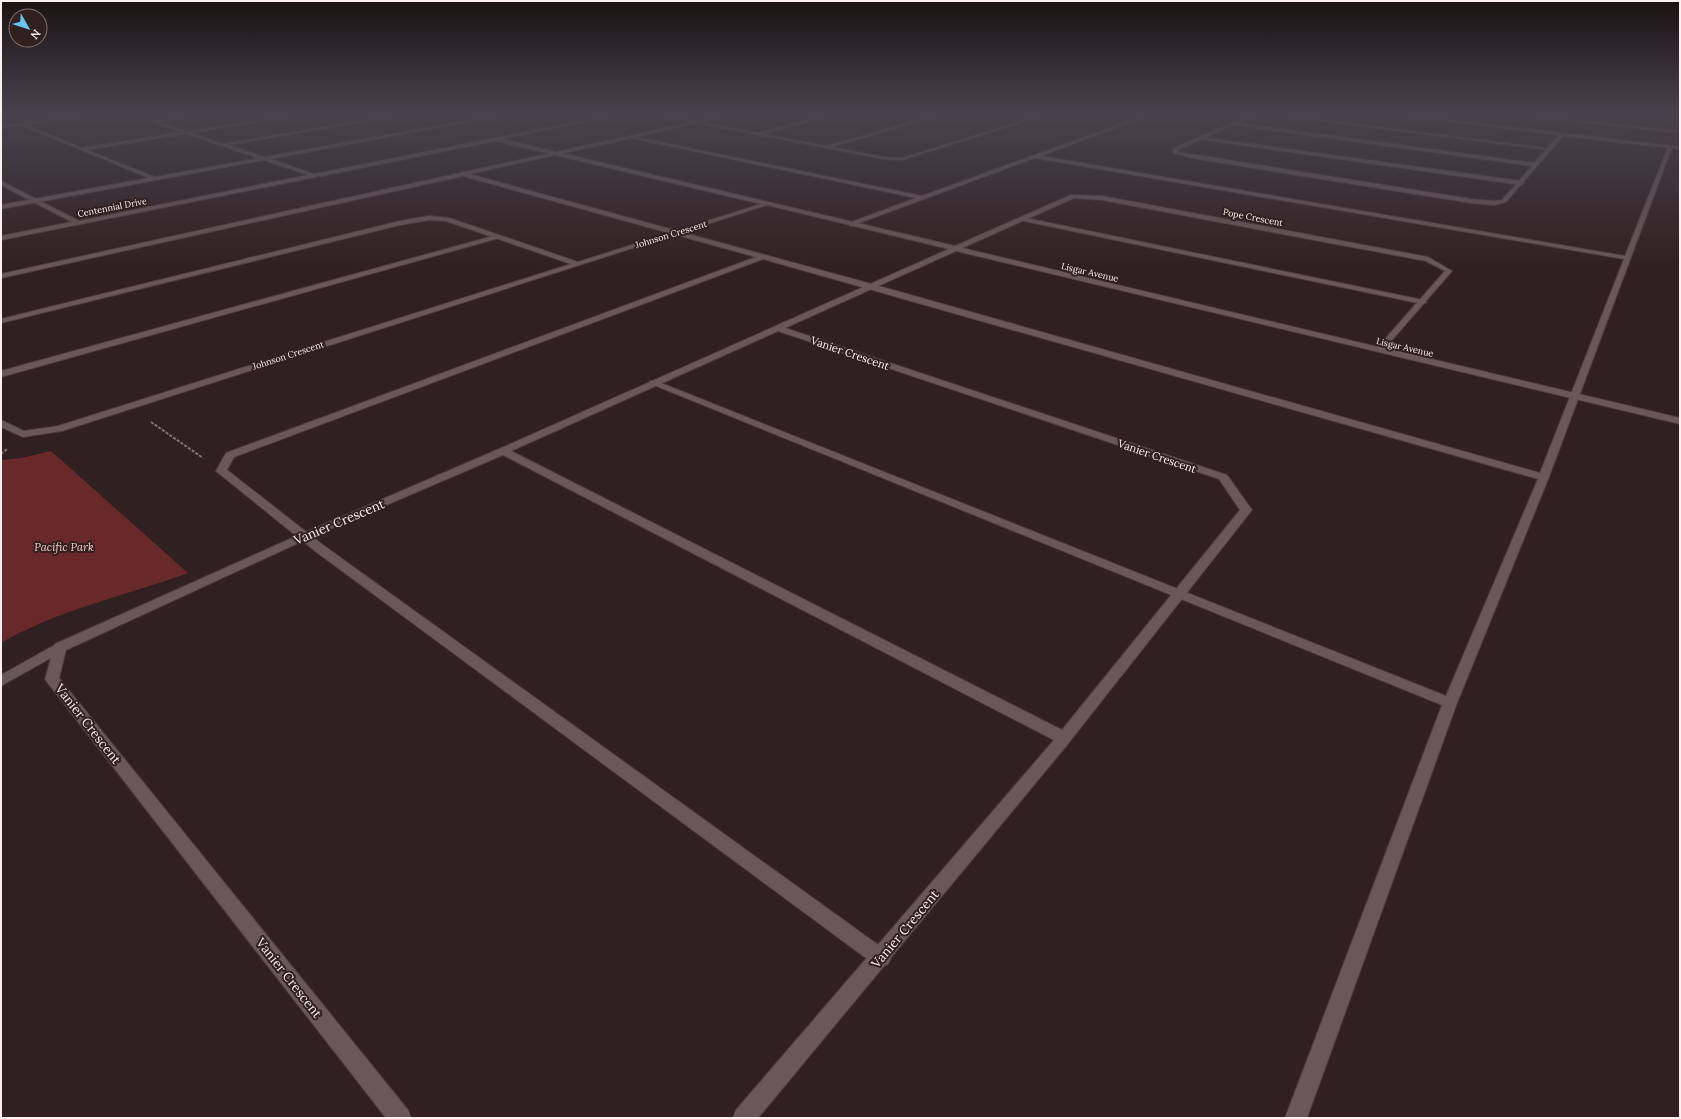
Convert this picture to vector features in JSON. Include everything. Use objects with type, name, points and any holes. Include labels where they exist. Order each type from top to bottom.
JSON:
[{"type":"street","points":[[123,165],[155,178]]},
{"type":"street","points":[[1,207],[228,165]]},
{"type":"street","points":[[281,165],[313,176]]},
{"type":"street","name":"Centennial Drive","points":[[1,238],[366,165]]},
{"type":"street","points":[[1,276],[504,165]]},
{"type":"street","name":"Lisgar Avenue","points":[[603,165],[1680,421]]},
{"type":"street","points":[[766,165],[923,198]]},
{"type":"street","points":[[850,224],[1014,165]]},
{"type":"street","points":[[1085,165],[1628,258]]},
{"type":"street","points":[[1239,165],[1479,202],[1494,203],[1504,201],[1535,165]]},
{"type":"street","points":[[1394,165],[1520,183]]},
{"type":"street","points":[[1296,1118],[1450,703],[1544,477],[1663,165]]},
{"type":"street","points":[[463,174],[676,232],[1544,477]]},
{"type":"street","points":[[1,184],[79,223]]},
{"type":"street","name":"Pope Crescent","points":[[955,249],[1073,196],[1102,198],[1428,259],[1449,271],[1380,350]]},
{"type":"street","name":"Johnson Crescent","points":[[1,423],[24,434],[59,429],[766,204]]},
{"type":"street","points":[[1,321],[400,223],[429,218],[447,219],[576,264]]},
{"type":"street","points":[[1021,219],[1423,302]]},
{"type":"street","points":[[1,374],[497,237]]},
{"type":"street","name":"Vanier Crescent","points":[[400,1118],[52,679],[60,647],[303,537],[503,451],[955,249]]},
{"type":"street","points":[[762,257],[230,455],[221,471],[303,537],[881,958]]},
{"type":"street","name":"Vanier Crescent","points":[[744,1118],[881,958],[1064,738],[1181,594],[1246,510],[1223,478],[777,328]]},
{"type":"street","points":[[653,383],[1450,703]]},
{"type":"street","points":[[503,451],[1064,738]]},
{"type":"street","points":[[1,681],[60,647]]},
{"type":"path","points":[[146,418],[221,471]]},
{"type":"green space","name":"Pacific Park","points":[[51,451],[188,573],[69,612],[23,631],[1,643],[1,460],[21,458]]}]
